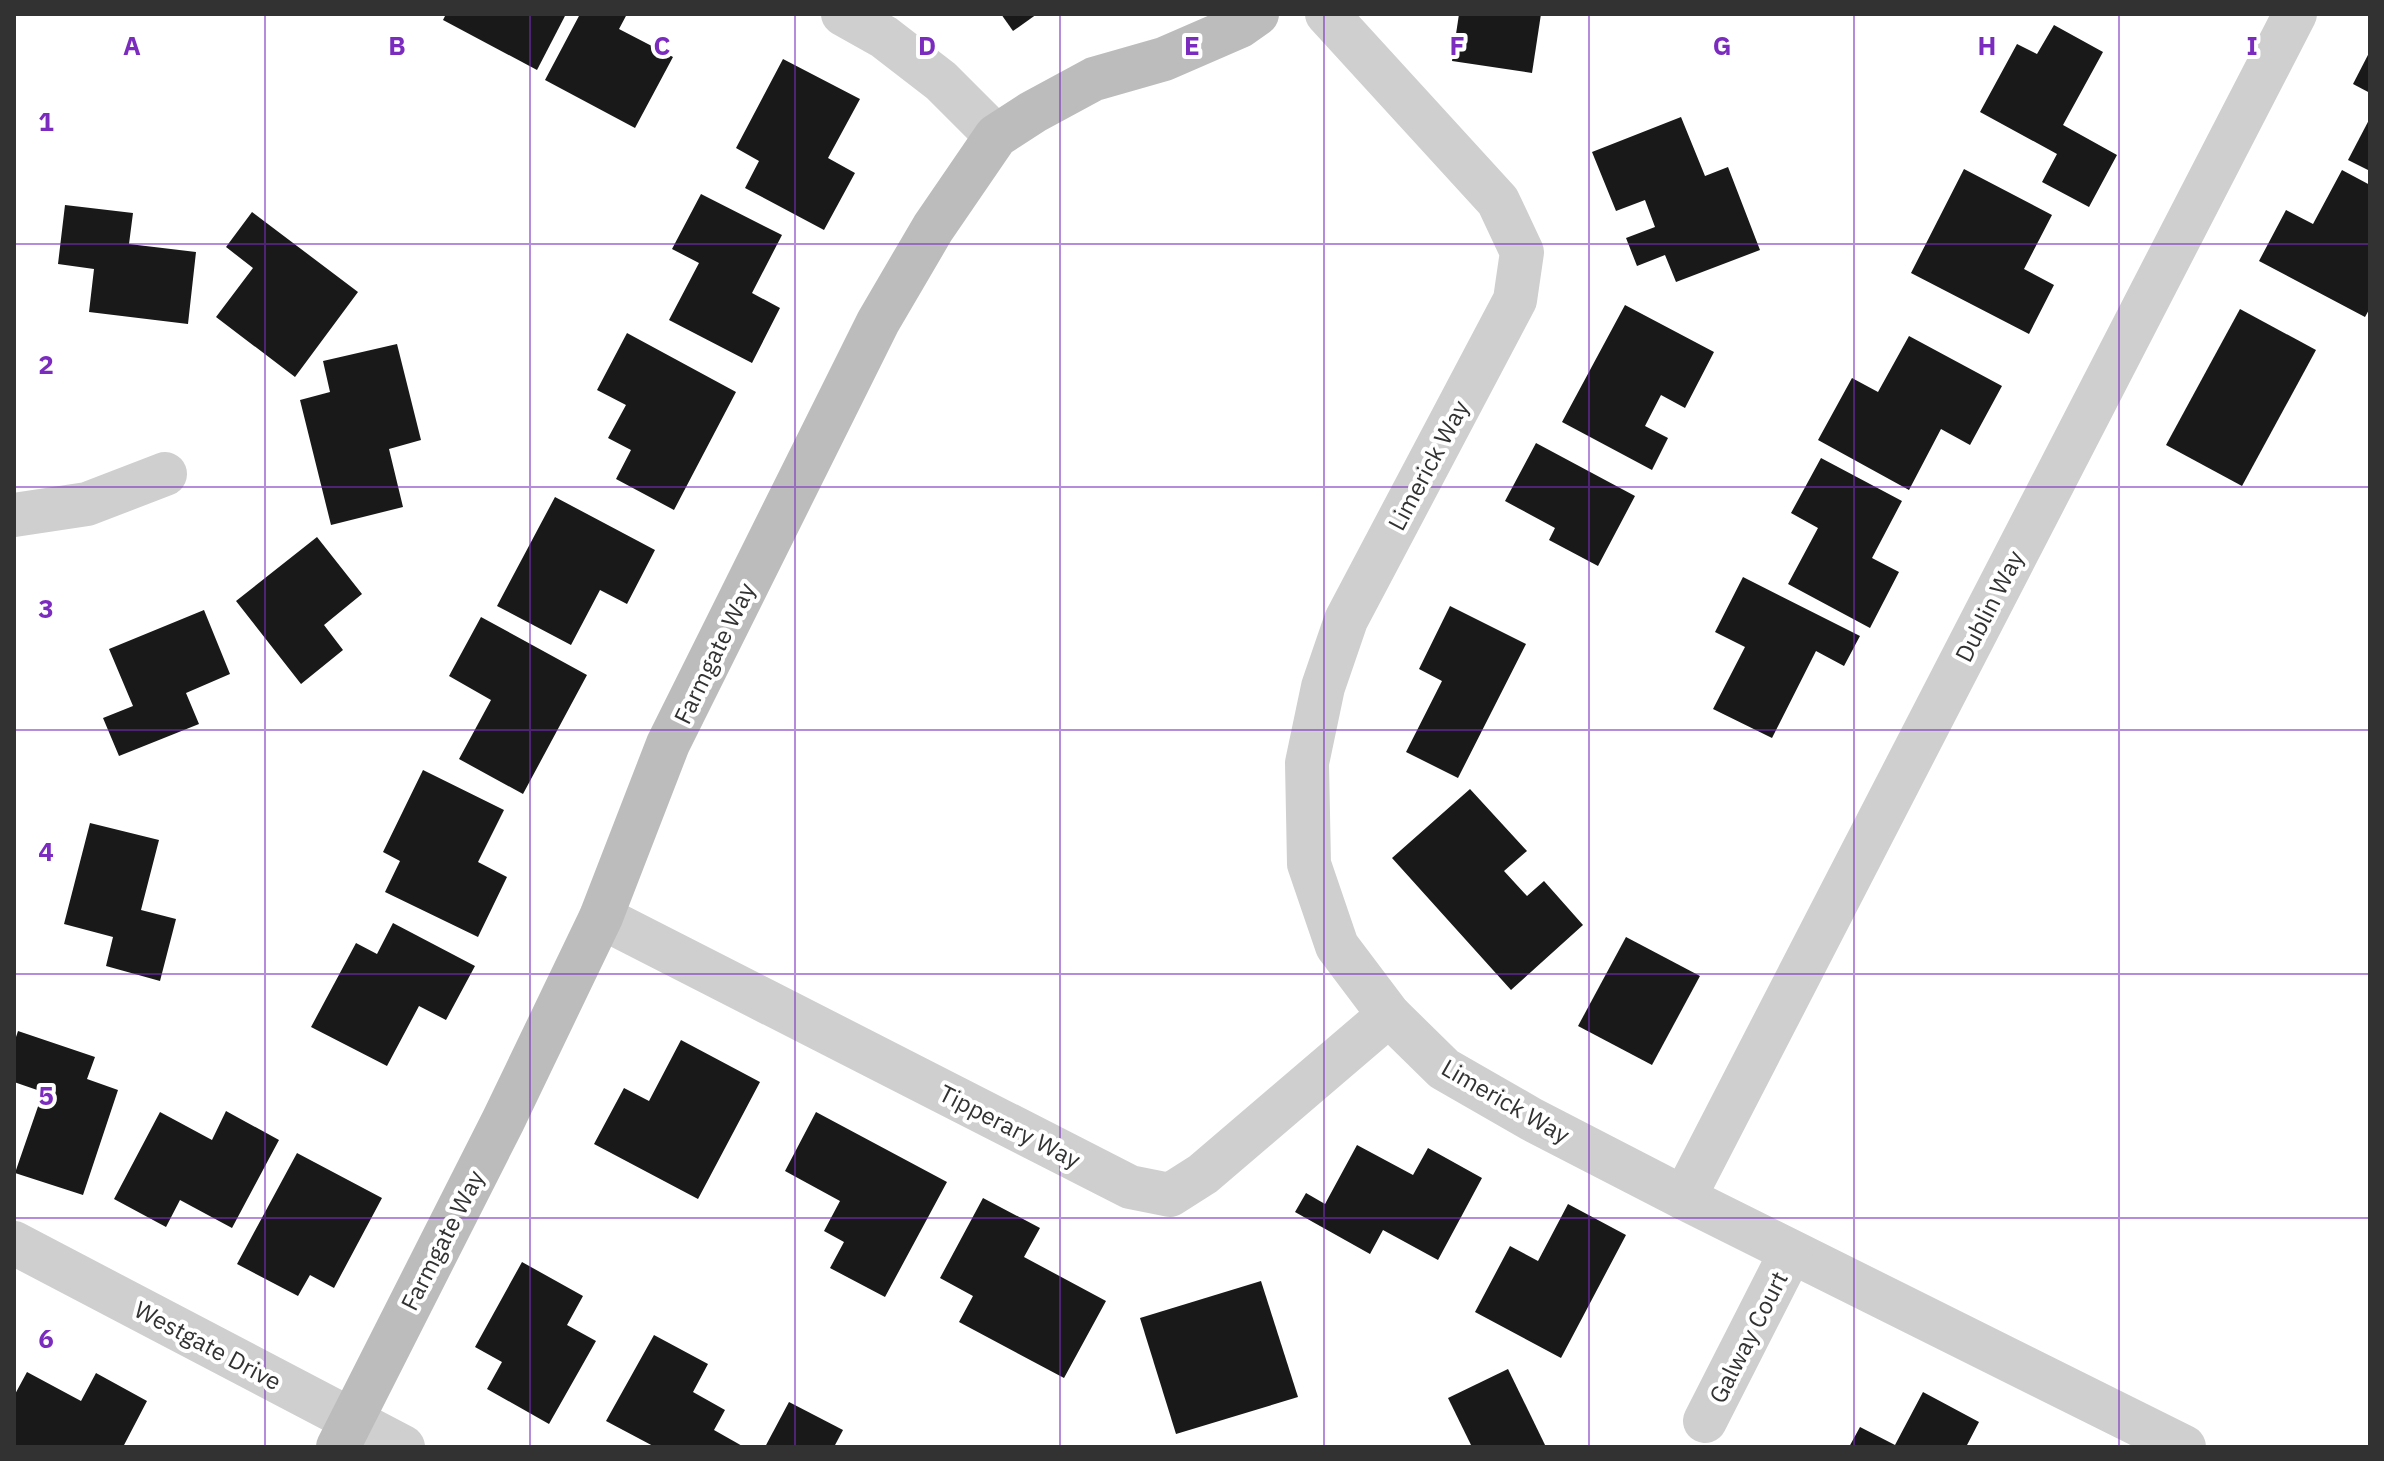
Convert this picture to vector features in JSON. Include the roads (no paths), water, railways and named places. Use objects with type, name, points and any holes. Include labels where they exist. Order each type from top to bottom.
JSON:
[{"type":"street","points":[[843,14],[884,37],[941,81],[996,136]]},
{"type":"street","name":"Farmgate Way","points":[[344,1433],[503,1121],[601,917],[668,744],[878,322],[933,228],[996,136],[1094,79],[1164,59],[1240,26],[1257,14]]},
{"type":"street","name":"Limerick Way","points":[[1327,14],[1498,201],[1522,252],[1515,300],[1346,620],[1323,687],[1307,763],[1309,864],[1337,946],[1389,1015],[1444,1069],[1531,1119],[1684,1198],[2184,1447]]},
{"type":"street","name":"Dublin Way","points":[[1684,1198],[2295,14]]},
{"type":"street","points":[[14,515],[87,504],[165,474]]},
{"type":"street","name":"Tipperary Way","points":[[601,917],[1130,1187],[1170,1195],[1203,1174],[1389,1015]]},
{"type":"street","name":"Westgate Drive","points":[[14,1243],[344,1433],[403,1447]]},
{"type":"street","name":"Galway Court","points":[[1705,1421],[1791,1252]]}]
